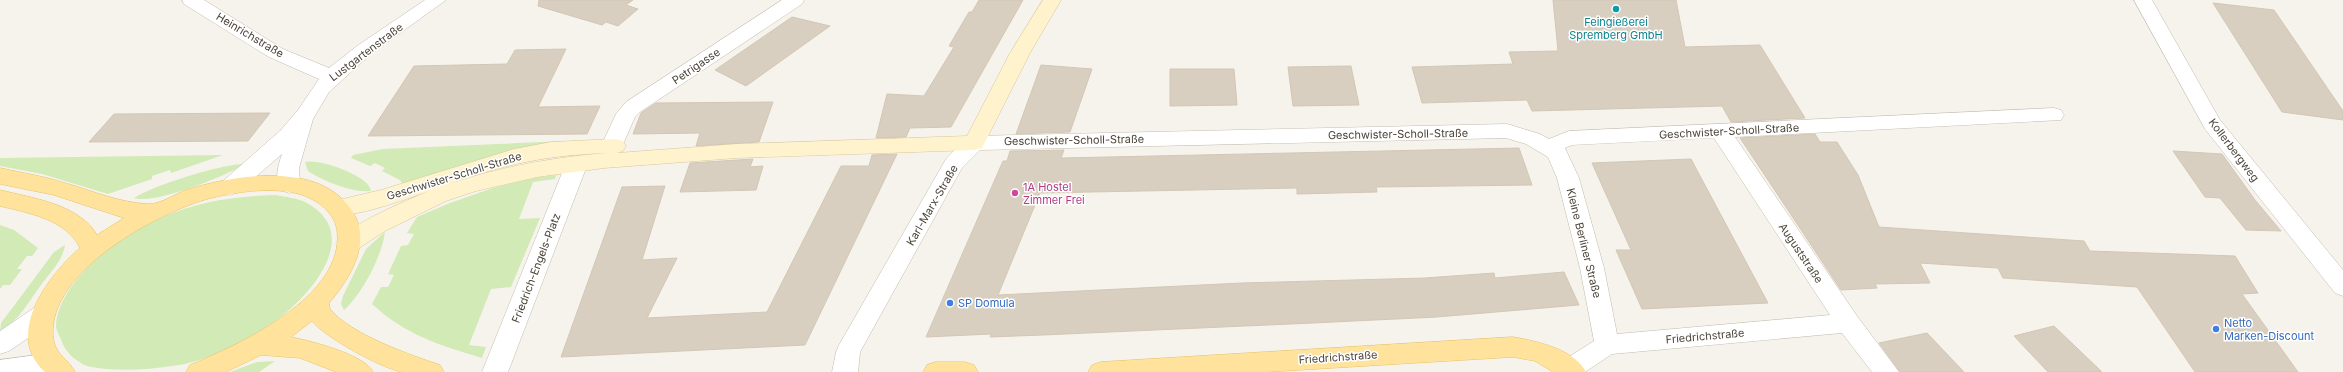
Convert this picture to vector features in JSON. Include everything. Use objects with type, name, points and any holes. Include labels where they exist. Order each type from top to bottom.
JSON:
[{"type":"main road","name":"Karl-Marx-Straße","points":[[974,143],[1020,53],[1052,0]]},
{"type":"main road","name":"Geschwister-Scholl-Straße","points":[[348,244],[390,216],[439,196],[517,172],[577,163],[700,157],[737,151],[974,143]]},
{"type":"main road","name":"Geschwister-Scholl-Straße","points":[[338,208],[395,196],[469,169],[515,156],[547,150],[612,146],[706,146],[737,151]]},
{"type":"main road","points":[[0,176],[57,188],[125,210],[154,212]]},
{"type":"main road","points":[[57,367],[48,360],[40,340],[43,315],[48,301],[62,280],[92,251],[129,225],[154,212],[193,196],[230,187],[256,184],[289,185],[314,190],[336,203],[348,222],[348,244],[345,258],[335,279],[317,300],[292,324],[260,345],[226,362],[199,372]]},
{"type":"main road","points":[[0,198],[67,219],[82,230],[89,240],[92,251]]},
{"type":"main road","points":[[317,300],[318,310],[326,321],[346,335],[431,372]]},
{"type":"main road","points":[[260,345],[282,344],[312,350],[360,372]]},
{"type":"main road","name":"Friedrichstraße","points":[[1101,372],[1513,346],[1541,352],[1572,371]]},
{"type":"main road","points":[[936,372],[965,372]]},
{"type":"street","name":"Heinrichstraße","points":[[191,0],[276,53],[332,77]]},
{"type":"street","name":"Lustgartenstraße","points":[[230,187],[272,151],[304,115],[323,85],[348,63],[438,0]]},
{"type":"street","name":"Petrigasse","points":[[612,146],[626,114],[633,107],[795,0]]},
{"type":"street","name":"Kollerbergweg","points":[[2143,0],[2215,129],[2343,287]]},
{"type":"street","name":"Lustgartenstraße","points":[[289,185],[288,168],[304,115]]},
{"type":"street","name":"Geschwister-Scholl-Straße","points":[[974,143],[1507,131],[1533,139],[1549,147],[1569,138],[1721,132],[2054,115]]},
{"type":"street","name":"Auguststraße","points":[[1721,132],[1848,323],[1886,372]]},
{"type":"street","name":"Karl-Marx-Straße","points":[[845,372],[848,352],[954,164],[974,143]]},
{"type":"street","name":"Kleine Berliner Straße","points":[[1549,147],[1557,153],[1568,178],[1592,268],[1607,345]]},
{"type":"street","name":"Friedrich-Engels-Platz","points":[[495,372],[577,163]]},
{"type":"street","points":[[0,344],[43,315]]},
{"type":"street","name":"Friedrichstraße","points":[[1572,371],[1607,345],[1848,323]]},
{"type":"street","points":[[0,370],[57,367]]},
{"type":"green space","points":[[564,141],[404,186],[400,180],[382,171],[385,168],[375,163],[370,166],[351,158],[353,155],[383,149]]},
{"type":"green space","points":[[223,155],[171,173],[170,170],[152,176],[152,179],[108,194],[42,174],[0,166],[0,158]]},
{"type":"green space","points":[[312,161],[343,169],[362,180],[368,185],[371,191],[355,190],[322,179],[308,171],[305,162]]},
{"type":"green space","points":[[245,164],[207,182],[190,188],[157,197],[144,199],[134,198],[156,187],[188,176],[222,167]]},
{"type":"green space","points":[[556,175],[555,179],[533,182],[519,219],[540,218],[511,287],[491,289],[469,345],[486,347],[482,358],[424,338],[397,324],[372,304],[381,287],[388,287],[394,275],[388,274],[401,246],[408,245],[414,234],[407,233],[417,217],[450,203],[493,188],[534,178]]},
{"type":"green space","points":[[276,195],[303,201],[324,217],[331,233],[331,250],[324,267],[313,285],[284,314],[270,325],[248,339],[223,351],[197,361],[162,367],[130,370],[97,368],[83,364],[67,351],[56,328],[58,314],[69,290],[78,278],[108,249],[137,230],[174,212],[193,206],[232,198]]},
{"type":"green space","points":[[0,225],[14,230],[38,248],[32,256],[27,256],[17,269],[22,269],[10,285],[3,285],[0,289]]},
{"type":"green space","points":[[385,232],[380,252],[370,274],[358,294],[344,310],[341,304],[343,296],[366,249]]},
{"type":"green space","points":[[65,245],[64,251],[56,266],[14,321],[0,332],[1,323],[54,252]]},
{"type":"green space","points":[[275,361],[259,372],[230,372],[257,362]]},
{"type":"building","points":[[539,0],[633,0],[626,5],[638,9],[618,26],[606,22],[602,25],[538,6]]},
{"type":"building","points":[[979,0],[1023,0],[951,127],[910,128],[906,137],[876,138],[887,94],[924,96],[954,47],[949,46],[969,12],[972,12]]},
{"type":"building","points":[[1553,0],[1676,0],[1685,47],[1760,45],[1805,118],[1731,122],[1722,106],[1532,111],[1527,100],[1422,103],[1412,67],[1513,64],[1509,52],[1558,51]]},
{"type":"building","points":[[2213,3],[2274,10],[2343,111],[2343,120],[2282,112]]},
{"type":"building","points":[[792,17],[830,26],[746,86],[715,70]]},
{"type":"building","points":[[566,49],[538,107],[600,106],[587,134],[368,136],[414,66],[507,64],[515,50]]},
{"type":"building","points":[[1041,65],[1092,69],[1070,132],[1016,134]]},
{"type":"building","points":[[1351,66],[1359,105],[1293,106],[1288,67]]},
{"type":"building","points":[[1170,69],[1234,69],[1237,105],[1170,106]]},
{"type":"building","points":[[773,102],[759,142],[696,146],[700,133],[633,134],[641,113],[656,103]]},
{"type":"building","points":[[270,113],[248,141],[89,142],[114,114]]},
{"type":"building","points":[[1815,134],[1820,142],[1837,142],[1858,175],[1879,227],[2084,241],[2090,251],[2235,256],[2258,293],[2242,294],[2298,372],[2195,372],[2137,287],[2003,278],[1998,268],[1920,263],[1930,283],[1875,284],[1877,288],[1841,290],[1740,138]]},
{"type":"building","points":[[1519,148],[1532,185],[1376,187],[1377,192],[1297,194],[1297,188],[1040,193],[998,295],[1242,283],[1425,278],[1494,273],[1495,278],[1564,272],[1579,305],[1437,317],[1043,335],[990,337],[991,334],[926,337],[1003,161],[1007,161],[1010,151],[1064,150],[1061,158]]},
{"type":"building","points":[[2173,151],[2222,154],[2255,200],[2281,231],[2246,230],[2220,198],[2205,197]]},
{"type":"building","points":[[897,154],[805,345],[561,357],[622,187],[665,186],[642,260],[677,258],[647,318],[767,312],[841,166],[869,166],[872,155]]},
{"type":"building","points":[[753,159],[750,167],[763,166],[756,190],[680,192],[690,163]]},
{"type":"building","points":[[1691,159],[1768,303],[1642,309],[1616,250],[1631,250],[1592,163]]},
{"type":"building","points":[[2054,326],[2102,372],[2048,372],[2014,336]]},
{"type":"building","points":[[1927,333],[1964,372],[1900,372],[1879,343]]},
{"type":"place","name":"Feingießerei Spremberg GmbH","points":[[1616,9]]},
{"type":"place","name":"1A Hostel Zimmer Frei","points":[[1015,193]]},
{"type":"place","name":"SP Domula","points":[[950,303]]},
{"type":"place","name":"Netto Marken-Discount","points":[[2216,329]]}]
